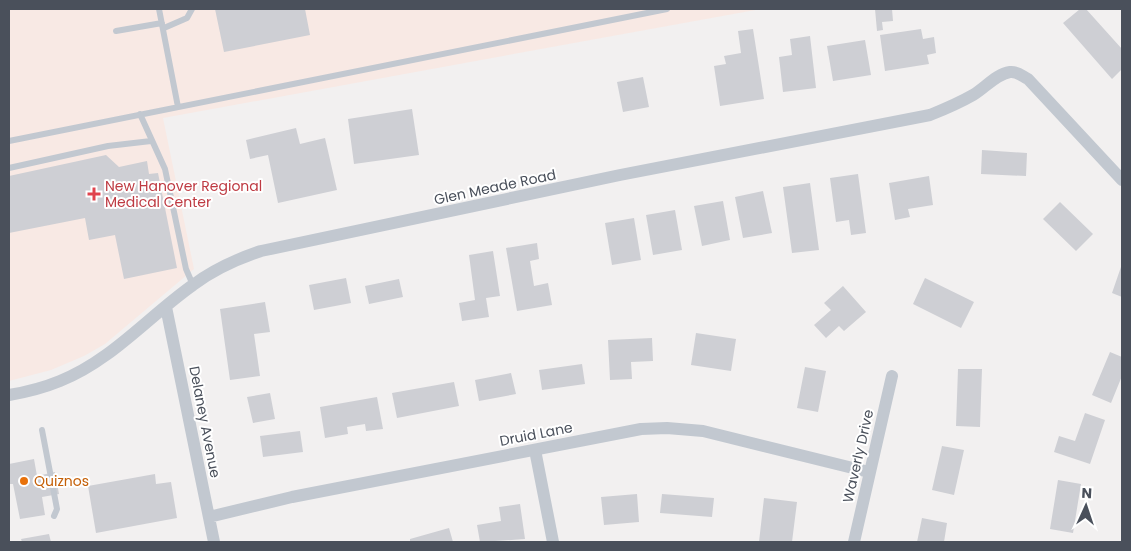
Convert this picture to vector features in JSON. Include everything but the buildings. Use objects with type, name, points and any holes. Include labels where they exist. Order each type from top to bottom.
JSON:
[{"type":"street","name":"Glen Meade Road","points":[[9,395],[34,391],[62,381],[91,365],[192,285],[243,257],[288,244],[630,173],[930,115],[975,94],[1001,74],[1014,72],[1028,80],[1122,180]]},
{"type":"street","name":"Delaney Avenue","points":[[166,307],[214,542]]},
{"type":"street","name":"Waverly Drive","points":[[854,542],[892,376]]},
{"type":"street","name":"Druid Lane","points":[[208,517],[302,495],[641,429],[667,428],[703,431],[869,472]]},
{"type":"street","points":[[535,450],[553,542]]},
{"type":"lane","points":[[159,9],[178,107]]},
{"type":"lane","points":[[116,31],[163,25],[187,18],[192,9]]},
{"type":"lane","points":[[9,141],[628,12],[667,9]]},
{"type":"lane","points":[[140,114],[165,169],[186,269],[192,285]]},
{"type":"lane","points":[[9,168],[108,146],[151,141]]},
{"type":"lane","points":[[42,430],[57,509],[54,516]]},
{"type":"shaded area","name":"New Hanover Regional Medical Center","points":[[9,9],[761,9],[163,118],[194,269],[105,344],[84,356],[51,370],[9,381]]},
{"type":"place","name":"New Hanover Regional Medical Center","points":[[94,194]]},
{"type":"place","name":"Quiznos","points":[[24,481]]}]
